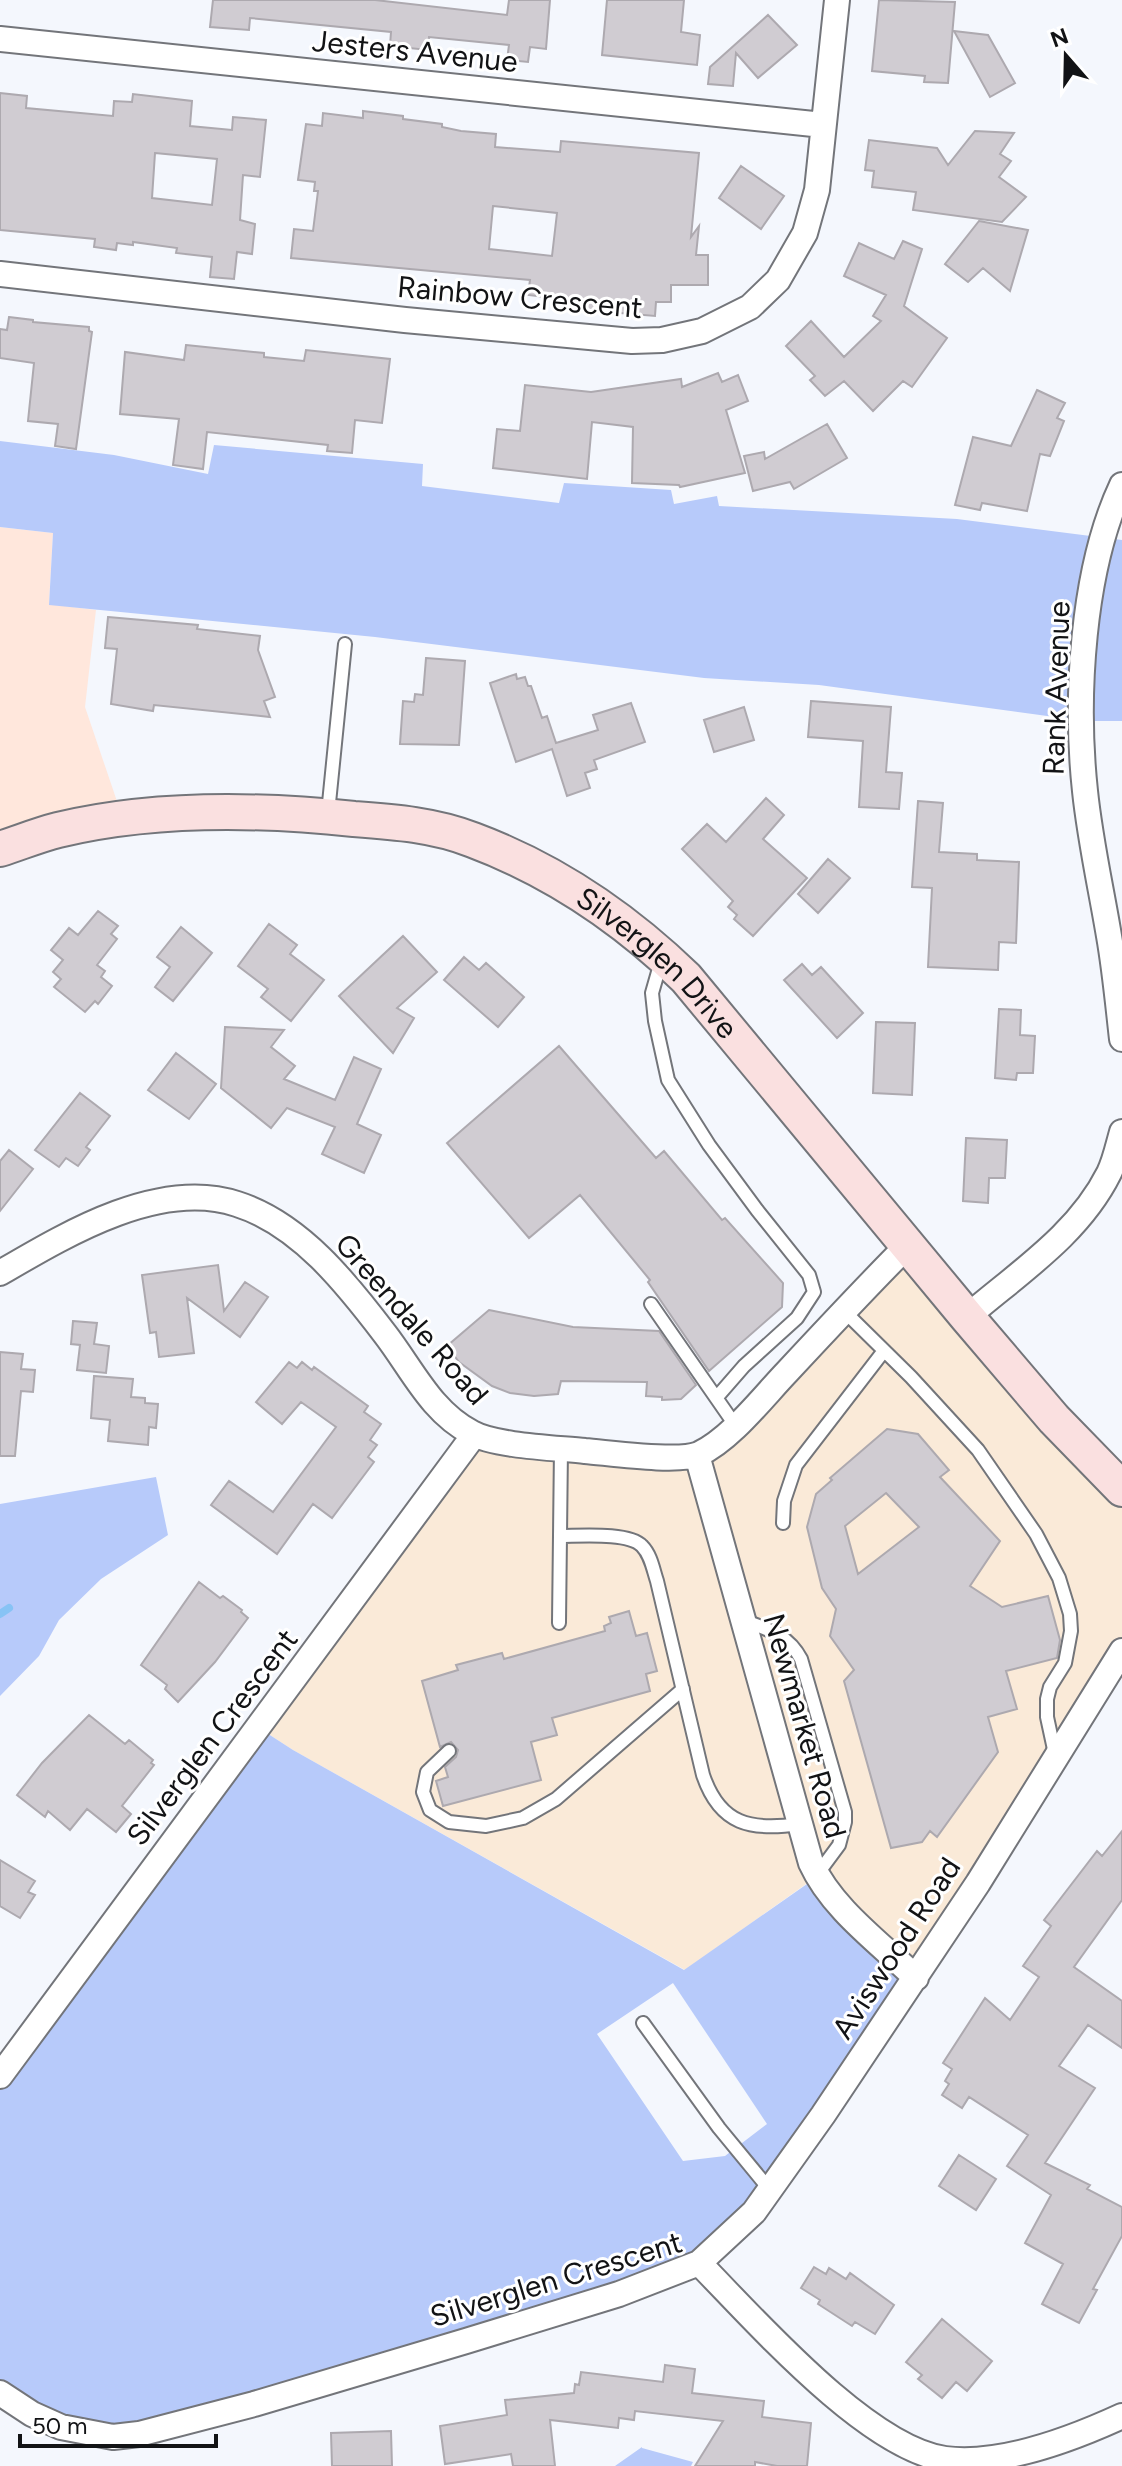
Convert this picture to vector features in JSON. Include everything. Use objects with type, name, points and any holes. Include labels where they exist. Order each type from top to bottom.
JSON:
[{"type":"street","name":"Rainbow Crescent","points":[[0,274],[405,320],[632,341],[662,340],[702,331],[750,307],[778,280],[805,233],[817,190],[837,0]]},
{"type":"street","name":"Jesters Avenue","points":[[0,39],[823,125]]},
{"type":"street","name":"Rank Avenue","points":[[1122,485],[1092,581],[1084,648],[1082,722],[1085,791],[1110,939],[1122,1039]]},
{"type":"street","name":"Silverglen Drive","points":[[0,849],[55,830],[123,818],[218,813],[328,816],[426,825],[525,862],[609,912],[686,978],[1054,1419],[1122,1489]]},
{"type":"street","points":[[967,1317],[1033,1263],[1080,1215],[1109,1172],[1122,1132]]},
{"type":"street","name":"Greendale Road","points":[[0,1273],[85,1226],[126,1209],[165,1201],[202,1199],[236,1204],[274,1221],[318,1256],[387,1336],[424,1390],[449,1417],[474,1435],[561,1448],[648,1456],[697,1455]]},
{"type":"street","points":[[697,1455],[735,1425],[908,1245]]},
{"type":"street","name":"Silverglen Crescent","points":[[0,2076],[474,1435]]},
{"type":"street","name":"Newmarket Road","points":[[697,1455],[816,1876],[838,1903],[916,1978]]},
{"type":"street","name":"Aviswood Road","points":[[699,2263],[754,2212],[770,2190],[916,1978],[1122,1651]]},
{"type":"street","name":"Silverglen Crescent","points":[[0,2393],[32,2414],[61,2427],[113,2437],[139,2434],[254,2404],[466,2341],[619,2294],[699,2263],[766,2331],[863,2421],[913,2450],[945,2459],[983,2460],[1069,2438],[1122,2416]]},
{"type":"lane","points":[[328,816],[345,644]]},
{"type":"lane","points":[[668,961],[658,972],[652,993],[668,1080],[709,1145],[809,1275],[814,1292],[797,1318],[744,1366],[717,1397]]},
{"type":"lane","points":[[651,1304],[735,1425]]},
{"type":"lane","points":[[844,1311],[911,1377],[978,1450],[1036,1534],[1059,1578],[1070,1614],[1071,1631],[1065,1663],[1050,1687],[1047,1699],[1047,1717],[1056,1758]]},
{"type":"lane","points":[[783,1523],[784,1501],[796,1465],[883,1352]]},
{"type":"lane","points":[[559,1623],[561,1448]]},
{"type":"lane","points":[[560,1536],[630,1537],[644,1547],[651,1559],[703,1775],[713,1799],[747,1825],[769,1828],[799,1824]]},
{"type":"lane","points":[[742,1620],[776,1632],[789,1641],[801,1659],[845,1822],[839,1845],[816,1876]]},
{"type":"lane","points":[[449,1751],[427,1772],[423,1792],[430,1810],[449,1822],[486,1826],[523,1818],[556,1799],[683,1689]]},
{"type":"lane","points":[[643,2023],[719,2128],[770,2190]]},
{"type":"shaded area","points":[[0,441],[114,455],[208,474],[214,445],[423,464],[422,486],[559,503],[564,483],[671,490],[674,504],[717,496],[719,506],[957,519],[1122,540],[1122,721],[1084,721],[819,685],[704,678],[375,637],[49,605],[53,533],[0,527]]},
{"type":"shaded area","points":[[0,527],[53,533],[49,604],[96,610],[85,707],[123,819],[0,849]]},
{"type":"shaded area","points":[[908,1245],[1122,1490],[1122,1654],[916,1978],[816,1877],[685,1970],[259,1728],[475,1434],[696,1455]]},
{"type":"shaded area","points":[[156,1477],[168,1535],[101,1579],[59,1620],[39,1656],[0,1696],[0,1504]]},
{"type":"shaded area","points":[[259,1728],[684,1970],[817,1877],[916,1978],[859,2064],[698,2265],[127,2437],[0,2395],[0,2073]],"holes":[[[673,1983],[767,2124],[725,2156],[683,2161],[597,2034]]]},
{"type":"shaded area","points":[[642,2447],[693,2462],[691,2466],[615,2466]]},
{"type":"building","points":[[213,0],[375,0],[507,15],[509,0],[550,0],[546,49],[530,47],[528,62],[507,60],[509,45],[429,37],[428,50],[390,46],[391,32],[250,18],[249,30],[210,27]]},
{"type":"building","points":[[607,0],[684,0],[681,32],[700,35],[697,65],[602,55]]},
{"type":"building","points":[[879,0],[955,2],[948,83],[924,82],[925,76],[872,71]]},
{"type":"building","points":[[768,15],[797,45],[758,78],[736,53],[733,86],[708,84],[710,67]]},
{"type":"building","points":[[954,31],[988,35],[1015,83],[990,97]]},
{"type":"building","points":[[0,93],[27,96],[26,108],[113,116],[114,101],[132,102],[133,94],[192,101],[190,126],[232,130],[233,117],[266,120],[260,177],[243,175],[240,220],[255,224],[252,254],[237,252],[234,279],[210,277],[212,257],[176,253],[177,248],[133,242],[133,245],[117,243],[116,250],[94,247],[95,239],[0,230]],"holes":[[[155,153],[217,159],[212,205],[152,198]]]},
{"type":"building","points":[[363,111],[403,116],[403,119],[442,124],[442,127],[461,131],[496,134],[495,147],[560,152],[561,141],[699,153],[691,237],[699,226],[696,255],[708,255],[708,285],[671,285],[671,302],[656,302],[655,316],[585,310],[586,302],[528,295],[530,280],[291,258],[294,229],[313,231],[318,191],[314,191],[315,182],[298,180],[306,124],[322,126],[323,113],[363,118]],"holes":[[[493,206],[557,213],[552,256],[489,249]]]},
{"type":"building","points":[[975,131],[1014,133],[1000,154],[1011,161],[999,177],[1026,197],[1002,222],[913,210],[916,192],[872,187],[874,171],[865,170],[869,140],[937,148],[948,165]]},
{"type":"building","points":[[741,166],[784,196],[761,229],[719,198]]},
{"type":"building","points":[[979,221],[1028,230],[1010,291],[983,268],[968,282],[945,264]]},
{"type":"building","points":[[903,241],[922,249],[904,306],[947,338],[912,387],[903,381],[873,411],[844,381],[825,396],[810,380],[815,376],[786,346],[811,321],[844,357],[881,321],[873,316],[886,295],[844,276],[859,243],[894,259]]},
{"type":"building","points":[[9,317],[89,327],[92,332],[76,449],[55,446],[58,424],[28,421],[34,363],[0,358],[0,329],[7,330]]},
{"type":"building","points":[[186,345],[264,353],[264,357],[304,361],[306,350],[390,359],[382,423],[355,420],[352,453],[327,451],[328,445],[207,432],[203,469],[173,465],[179,419],[120,414],[125,352],[184,360]]},
{"type":"building","points":[[718,373],[722,382],[738,375],[748,401],[726,410],[745,473],[680,487],[632,483],[633,427],[592,422],[587,479],[493,468],[497,429],[520,431],[525,385],[591,392],[681,379],[682,387]]},
{"type":"building","points":[[1037,390],[1065,403],[1057,418],[1064,421],[1050,456],[1040,454],[1027,511],[982,503],[980,510],[955,505],[973,437],[1011,446]]},
{"type":"building","points":[[827,424],[847,458],[794,489],[790,482],[753,491],[744,456],[764,452],[765,459]]},
{"type":"building","points":[[108,617],[198,625],[197,629],[260,636],[258,650],[275,697],[264,701],[270,717],[154,705],[153,711],[111,704],[117,649],[105,648]]},
{"type":"building","points":[[426,658],[465,661],[459,745],[400,744],[403,701],[414,702],[415,694],[423,695]]},
{"type":"building","points":[[516,674],[517,679],[525,677],[528,686],[531,686],[542,718],[547,716],[556,743],[598,730],[593,715],[631,703],[645,742],[594,760],[597,769],[585,773],[590,788],[567,796],[552,749],[516,762],[490,683]]},
{"type":"building","points":[[811,701],[891,707],[886,772],[902,773],[899,809],[859,807],[863,741],[808,737]]},
{"type":"building","points":[[744,707],[754,740],[714,752],[704,720]]},
{"type":"building","points":[[766,798],[784,815],[763,839],[807,878],[753,936],[734,919],[737,915],[728,907],[733,901],[682,849],[707,824],[726,842]]},
{"type":"building","points":[[918,801],[943,803],[939,852],[977,854],[977,860],[1019,862],[1016,943],[999,942],[998,970],[928,967],[932,888],[912,887]]},
{"type":"building","points":[[828,859],[850,878],[818,913],[798,894]]},
{"type":"building","points":[[98,911],[118,926],[111,934],[117,939],[97,965],[105,971],[101,977],[112,986],[98,1004],[95,1001],[85,1012],[54,987],[61,979],[53,972],[63,960],[51,950],[69,928],[78,935]]},
{"type":"building","points":[[269,924],[297,945],[290,954],[324,980],[291,1021],[261,997],[268,989],[238,966]]},
{"type":"building","points":[[181,927],[212,953],[173,1001],[155,987],[170,967],[157,957]]},
{"type":"building","points":[[403,936],[437,972],[397,1008],[414,1018],[393,1053],[339,996]]},
{"type":"building","points":[[464,957],[479,970],[486,963],[524,997],[498,1027],[444,980]]},
{"type":"building","points":[[802,964],[812,975],[821,967],[863,1013],[837,1038],[784,980]]},
{"type":"building","points":[[999,1009],[1021,1010],[1020,1035],[1035,1036],[1033,1073],[1017,1073],[1016,1080],[995,1078]]},
{"type":"building","points":[[876,1022],[915,1023],[912,1095],[873,1093]]},
{"type":"building","points":[[225,1027],[284,1030],[271,1047],[295,1066],[284,1079],[335,1100],[354,1057],[381,1069],[357,1124],[381,1135],[364,1173],[322,1154],[335,1127],[287,1108],[271,1128],[221,1088]]},
{"type":"building","points":[[559,1046],[656,1158],[664,1151],[722,1220],[725,1218],[783,1283],[782,1307],[709,1371],[648,1282],[650,1280],[580,1195],[529,1238],[447,1143]]},
{"type":"building","points":[[176,1053],[216,1084],[189,1119],[148,1090]]},
{"type":"building","points":[[80,1093],[110,1116],[86,1147],[90,1150],[78,1166],[66,1158],[59,1167],[35,1150]]},
{"type":"building","points":[[966,1138],[1007,1140],[1005,1178],[989,1178],[988,1203],[963,1201]]},
{"type":"building","points":[[9,1150],[33,1169],[0,1211],[0,1161]]},
{"type":"building","points":[[218,1265],[224,1311],[245,1282],[268,1297],[240,1337],[187,1298],[194,1353],[159,1357],[156,1332],[150,1333],[142,1275]]},
{"type":"building","points":[[489,1310],[573,1327],[659,1331],[696,1385],[681,1399],[662,1400],[662,1397],[646,1396],[647,1382],[561,1381],[558,1394],[534,1396],[510,1393],[492,1386],[459,1362],[447,1346]]},
{"type":"building","points":[[73,1321],[97,1323],[94,1344],[109,1346],[106,1373],[77,1370],[80,1345],[71,1344]]},
{"type":"building","points":[[0,1352],[23,1354],[21,1369],[35,1370],[33,1392],[21,1391],[15,1456],[0,1456]]},
{"type":"building","points":[[289,1362],[297,1368],[302,1362],[312,1370],[314,1367],[368,1406],[364,1412],[381,1424],[370,1440],[377,1445],[368,1457],[374,1462],[332,1518],[313,1504],[277,1554],[211,1505],[229,1481],[273,1512],[336,1427],[301,1402],[282,1424],[256,1402]]},
{"type":"building","points":[[94,1376],[133,1379],[131,1397],[145,1398],[145,1403],[158,1404],[156,1428],[149,1427],[148,1445],[108,1441],[110,1420],[91,1418]]},
{"type":"building","points":[[887,1429],[918,1434],[949,1470],[940,1477],[1000,1541],[970,1586],[1002,1607],[1048,1596],[1060,1640],[1057,1658],[1006,1671],[1017,1709],[988,1717],[998,1752],[937,1837],[930,1831],[922,1842],[891,1848],[844,1681],[854,1670],[830,1636],[836,1609],[822,1588],[807,1527],[816,1494],[832,1480],[830,1478]],"holes":[[[886,1493],[919,1527],[858,1574],[845,1526]]]},
{"type":"building","points":[[199,1582],[220,1598],[223,1596],[248,1618],[215,1662],[178,1702],[165,1689],[167,1685],[141,1665]]},
{"type":"building","points":[[629,1611],[636,1636],[647,1633],[657,1671],[646,1674],[650,1691],[552,1718],[557,1735],[531,1742],[541,1780],[443,1806],[436,1781],[448,1777],[445,1767],[456,1757],[458,1750],[451,1742],[440,1747],[422,1681],[458,1670],[456,1665],[502,1653],[504,1659],[605,1631],[604,1626],[611,1623],[609,1617]]},
{"type":"building","points":[[89,1715],[125,1744],[129,1740],[153,1760],[151,1763],[154,1765],[122,1806],[131,1814],[116,1832],[87,1809],[70,1830],[48,1811],[45,1817],[17,1795],[42,1763]]},
{"type":"building","points":[[1122,1831],[1122,1900],[1074,1967],[1122,2001],[1122,2048],[1088,2025],[1059,2066],[1095,2088],[1045,2163],[1090,2185],[1087,2189],[1122,2207],[1122,2236],[1093,2289],[1097,2290],[1079,2323],[1042,2304],[1063,2264],[1025,2243],[1051,2195],[1007,2166],[1028,2135],[969,2097],[962,2108],[942,2095],[949,2084],[945,2081],[952,2069],[943,2063],[985,1998],[1010,2020],[1039,1977],[1023,1966],[1051,1926],[1044,1920],[1097,1851],[1102,1856]]},
{"type":"building","points":[[0,1860],[35,1881],[28,1892],[35,1895],[20,1918],[0,1906]]},
{"type":"building","points":[[959,2155],[996,2179],[976,2210],[939,2186]]},
{"type":"building","points":[[814,2267],[826,2274],[829,2268],[846,2279],[850,2273],[894,2305],[875,2334],[855,2322],[852,2326],[818,2304],[820,2300],[801,2288]]},
{"type":"building","points":[[942,2319],[992,2361],[967,2391],[956,2382],[942,2398],[918,2379],[922,2375],[906,2362]]},
{"type":"building","points":[[665,2365],[695,2369],[692,2393],[764,2401],[762,2417],[811,2423],[807,2466],[755,2462],[755,2466],[695,2466],[723,2421],[635,2411],[634,2420],[619,2418],[618,2428],[550,2420],[555,2466],[513,2466],[511,2454],[445,2464],[440,2426],[507,2415],[505,2400],[574,2393],[581,2372],[663,2382]]},
{"type":"building","points":[[391,2431],[392,2466],[332,2466],[331,2433]]},
{"type":"waterway","points":[[0,1614],[9,1608]]}]
